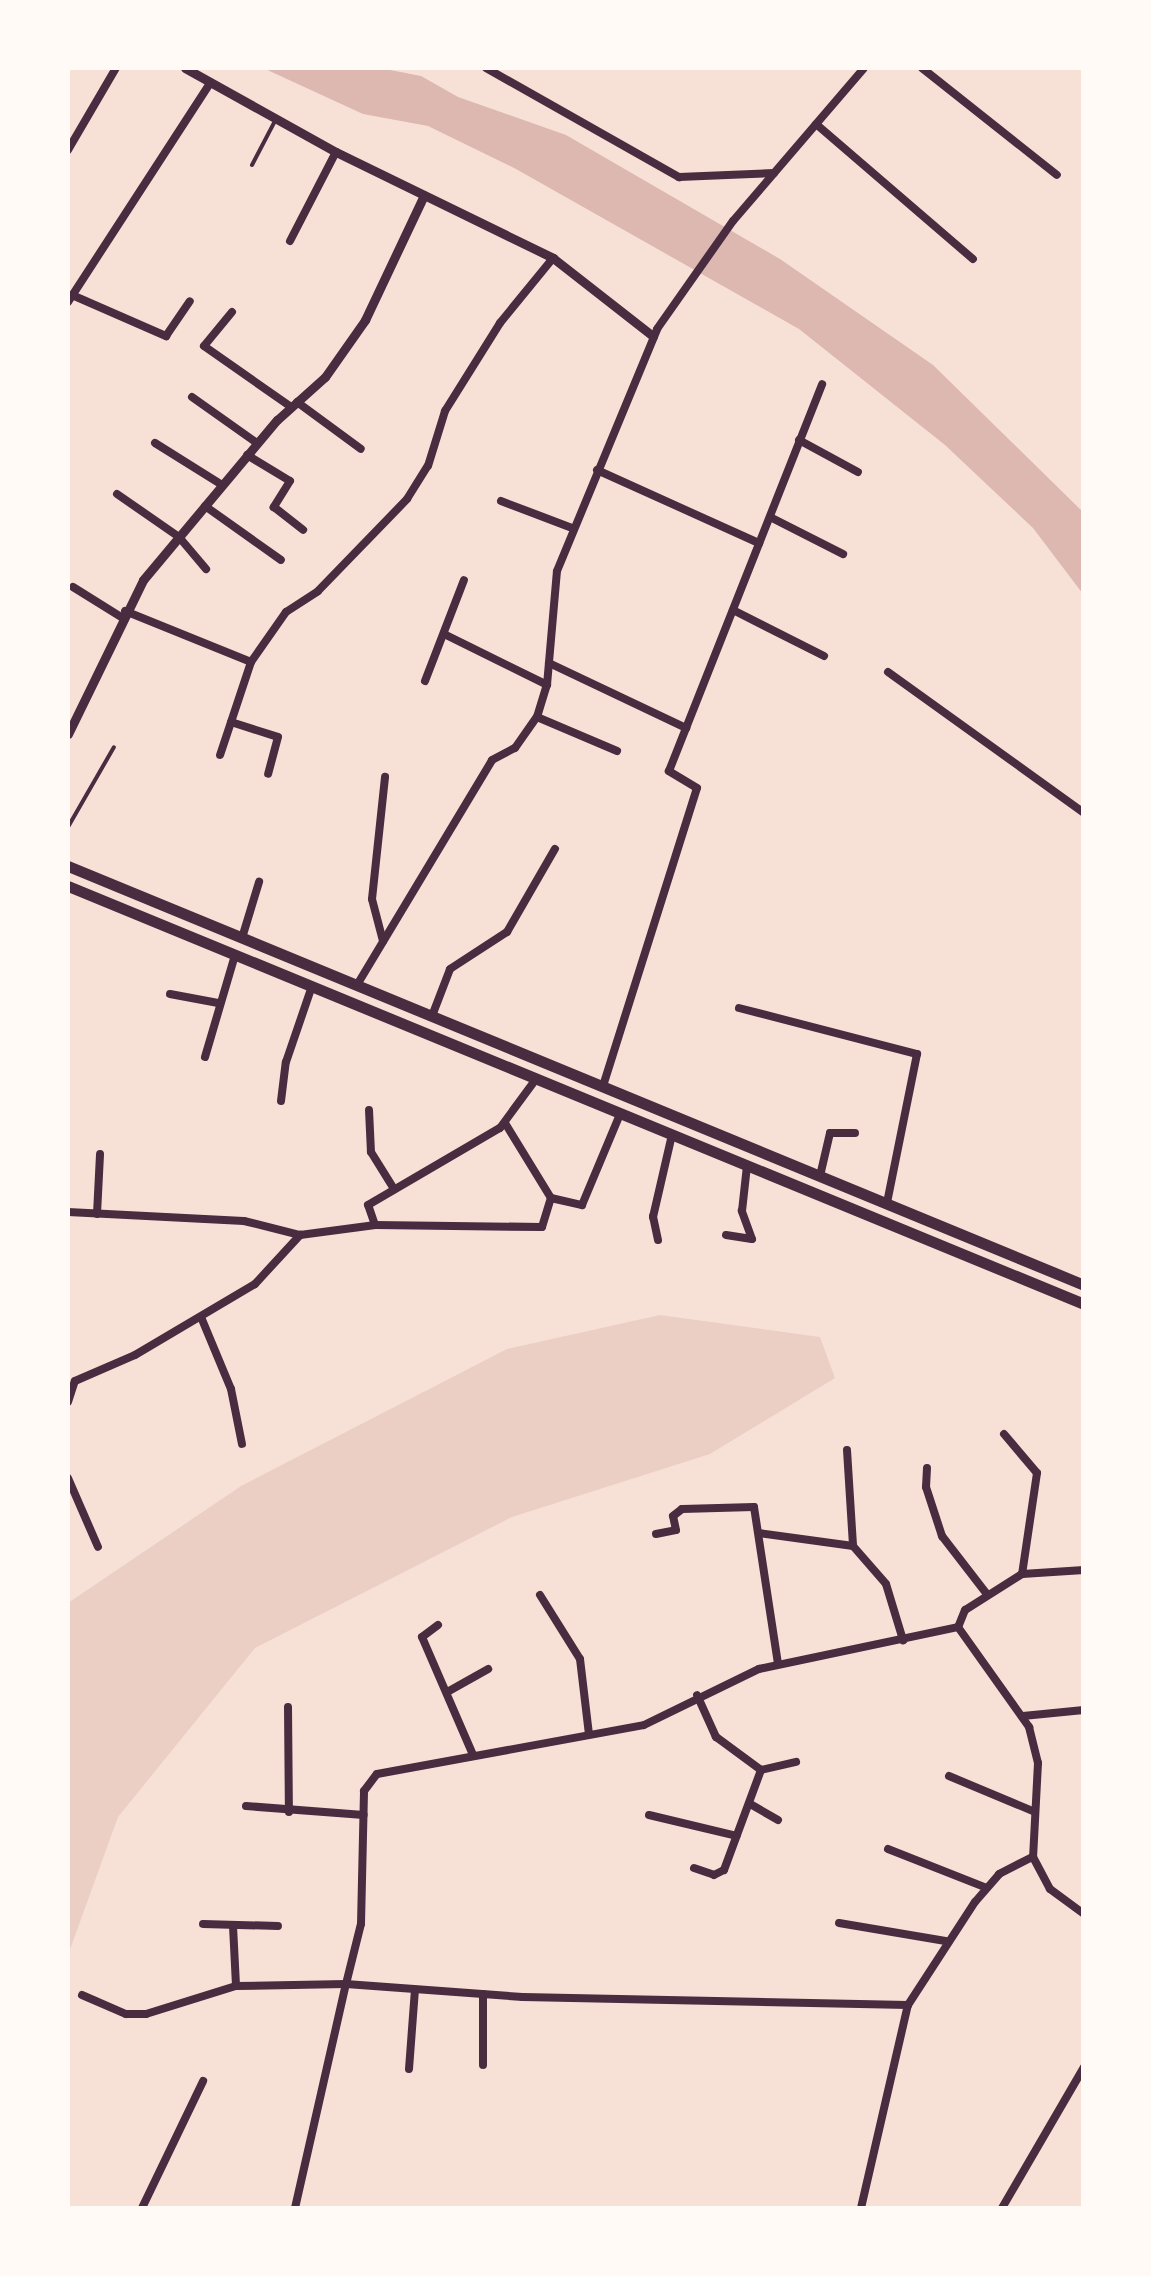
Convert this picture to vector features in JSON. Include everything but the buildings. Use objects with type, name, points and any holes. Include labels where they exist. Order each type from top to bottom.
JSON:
[{"type":"main road","points":[[68,866],[1084,1285]]},
{"type":"main road","points":[[68,886],[1084,1304]]},
{"type":"main road","points":[[596,1104],[602,1086]]},
{"type":"street","points":[[68,150],[116,68]]},
{"type":"street","points":[[185,68],[336,152],[553,258],[653,336]]},
{"type":"street","points":[[486,68],[680,176],[774,172]]},
{"type":"street","points":[[357,985],[492,760],[515,748],[537,716],[547,685],[557,571],[653,336],[685,282],[733,221],[864,68]]},
{"type":"street","points":[[922,68],[1057,175]]},
{"type":"street","points":[[190,301],[166,336],[70,298],[211,82]]},
{"type":"street","points":[[816,124],[973,258]]},
{"type":"street","points":[[290,241],[336,152]]},
{"type":"street","points":[[68,734],[123,614],[178,537],[247,455],[325,378],[364,320],[424,195]]},
{"type":"street","points":[[220,755],[251,662],[286,612],[318,591],[408,499],[428,466],[445,412],[500,322],[553,258]]},
{"type":"street","points":[[232,312],[204,346],[361,449]]},
{"type":"street","points":[[602,1086],[698,788],[669,771],[822,384]]},
{"type":"street","points":[[192,397],[258,443]]},
{"type":"street","points":[[800,440],[858,472]]},
{"type":"street","points":[[155,443],[222,485]]},
{"type":"street","points":[[247,455],[290,481],[274,508],[304,530]]},
{"type":"street","points":[[597,470],[759,543]]},
{"type":"street","points":[[117,494],[178,537],[206,570]]},
{"type":"street","points":[[501,501],[572,528]]},
{"type":"street","points":[[205,506],[282,560]]},
{"type":"street","points":[[770,516],[843,554]]},
{"type":"street","points":[[425,681],[464,580]]},
{"type":"street","points":[[73,587],[123,614],[251,662]]},
{"type":"street","points":[[733,610],[824,656]]},
{"type":"street","points":[[444,634],[547,685]]},
{"type":"street","points":[[549,662],[686,728]]},
{"type":"street","points":[[888,672],[1084,813]]},
{"type":"street","points":[[537,716],[617,751]]},
{"type":"street","points":[[231,722],[278,737],[268,774]]},
{"type":"street","points":[[383,941],[372,898],[385,777]]},
{"type":"street","points":[[432,1016],[450,969],[507,932],[554,849]]},
{"type":"street","points":[[242,938],[259,882]]},
{"type":"street","points":[[205,1057],[235,955]]},
{"type":"street","points":[[281,1102],[286,1062],[312,986]]},
{"type":"street","points":[[170,994],[218,1003]]},
{"type":"street","points":[[739,1008],[917,1054],[887,1204]]},
{"type":"street","points":[[375,1225],[368,1205],[505,1123],[536,1079]]},
{"type":"street","points":[[369,1110],[371,1152],[394,1189]]},
{"type":"street","points":[[505,1123],[550,1198],[582,1206],[620,1114]]},
{"type":"street","points":[[820,1176],[830,1133],[855,1134]]},
{"type":"street","points":[[658,1240],[652,1217],[672,1135]]},
{"type":"street","points":[[97,1214],[100,1154]]},
{"type":"street","points":[[726,1236],[752,1240],[742,1211],[747,1166]]},
{"type":"street","points":[[68,1212],[244,1221],[300,1235],[375,1225],[542,1227],[550,1198]]},
{"type":"street","points":[[68,1402],[71,1380],[201,1317],[256,1284],[300,1235]]},
{"type":"street","points":[[201,1317],[230,1389],[242,1444]]},
{"type":"street","points":[[1004,1434],[1037,1473],[1022,1574]]},
{"type":"street","points":[[846,1450],[853,1546],[886,1584],[904,1640]]},
{"type":"street","points":[[928,1468],[926,1486],[942,1536],[986,1593]]},
{"type":"street","points":[[68,1478],[98,1547]]},
{"type":"street","points":[[656,1534],[676,1530],[673,1516],[682,1509],[746,1507],[757,1512],[778,1664]]},
{"type":"street","points":[[759,1533],[853,1546]]},
{"type":"street","points":[[958,1627],[964,1610],[1022,1574],[1084,1570]]},
{"type":"street","points":[[540,1594],[580,1659],[590,1734]]},
{"type":"street","points":[[438,1624],[422,1637],[449,1691],[473,1755]]},
{"type":"street","points":[[295,2208],[361,1924],[367,1781],[376,1774],[644,1724],[697,1696],[778,1664],[958,1627]]},
{"type":"street","points":[[958,1627],[1023,1716],[1038,1763],[1033,1857],[1050,1889],[1084,1914]]},
{"type":"street","points":[[449,1691],[488,1669]]},
{"type":"street","points":[[697,1696],[716,1738],[761,1770],[796,1762]]},
{"type":"street","points":[[288,1707],[289,1812]]},
{"type":"street","points":[[1023,1716],[1084,1710]]},
{"type":"street","points":[[694,1868],[719,1874],[752,1805],[761,1770]]},
{"type":"street","points":[[949,1776],[1035,1812]]},
{"type":"street","points":[[752,1805],[778,1820]]},
{"type":"street","points":[[246,1806],[364,1815]]},
{"type":"street","points":[[650,1815],[737,1836]]},
{"type":"street","points":[[888,1849],[987,1888]]},
{"type":"street","points":[[861,2208],[908,2004],[945,1941],[987,1888],[1033,1857]]},
{"type":"street","points":[[839,1922],[945,1941]]},
{"type":"street","points":[[203,1924],[278,1926]]},
{"type":"street","points":[[233,1926],[236,1986]]},
{"type":"street","points":[[82,1995],[126,2014],[146,2014],[236,1986],[346,1984],[483,1994],[908,2004]]},
{"type":"street","points":[[409,2069],[415,1990]]},
{"type":"street","points":[[483,1994],[483,2065]]},
{"type":"street","points":[[1002,2208],[1084,2067]]},
{"type":"street","points":[[142,2208],[203,2081]]},
{"type":"lane","points":[[252,165],[275,120]]},
{"type":"lane","points":[[68,827],[114,748]]},
{"type":"shaded area","points":[[263,68],[380,68],[421,76],[458,97],[566,135],[780,259],[933,365],[1083,512],[1083,594],[1033,528],[945,445],[799,329],[516,169],[428,126],[363,114]]},
{"type":"shaded area","points":[[660,1315],[820,1337],[835,1378],[710,1454],[512,1517],[255,1648],[118,1817],[68,1955],[68,1603],[241,1486],[507,1349]]}]
